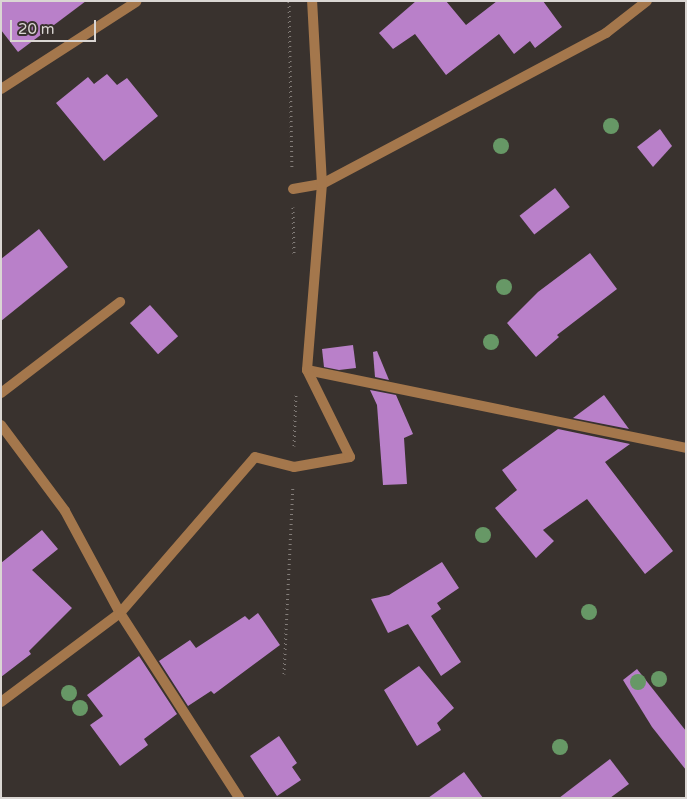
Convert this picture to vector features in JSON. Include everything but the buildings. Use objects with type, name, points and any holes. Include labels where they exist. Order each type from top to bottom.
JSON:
[{"type":"street","points":[[1,702],[120,613],[255,457],[294,466],[350,457],[307,370],[322,184],[312,1]]},
{"type":"street","points":[[293,189],[322,184],[606,33],[647,1]]},
{"type":"street","points":[[1,89],[136,2]]},
{"type":"street","points":[[1,392],[120,302]]},
{"type":"street","points":[[307,370],[686,448]]},
{"type":"street","points":[[1,425],[64,511],[120,613],[239,798]]},
{"type":"path","points":[[288,1],[294,259]]},
{"type":"path","points":[[284,674],[296,388]]}]
